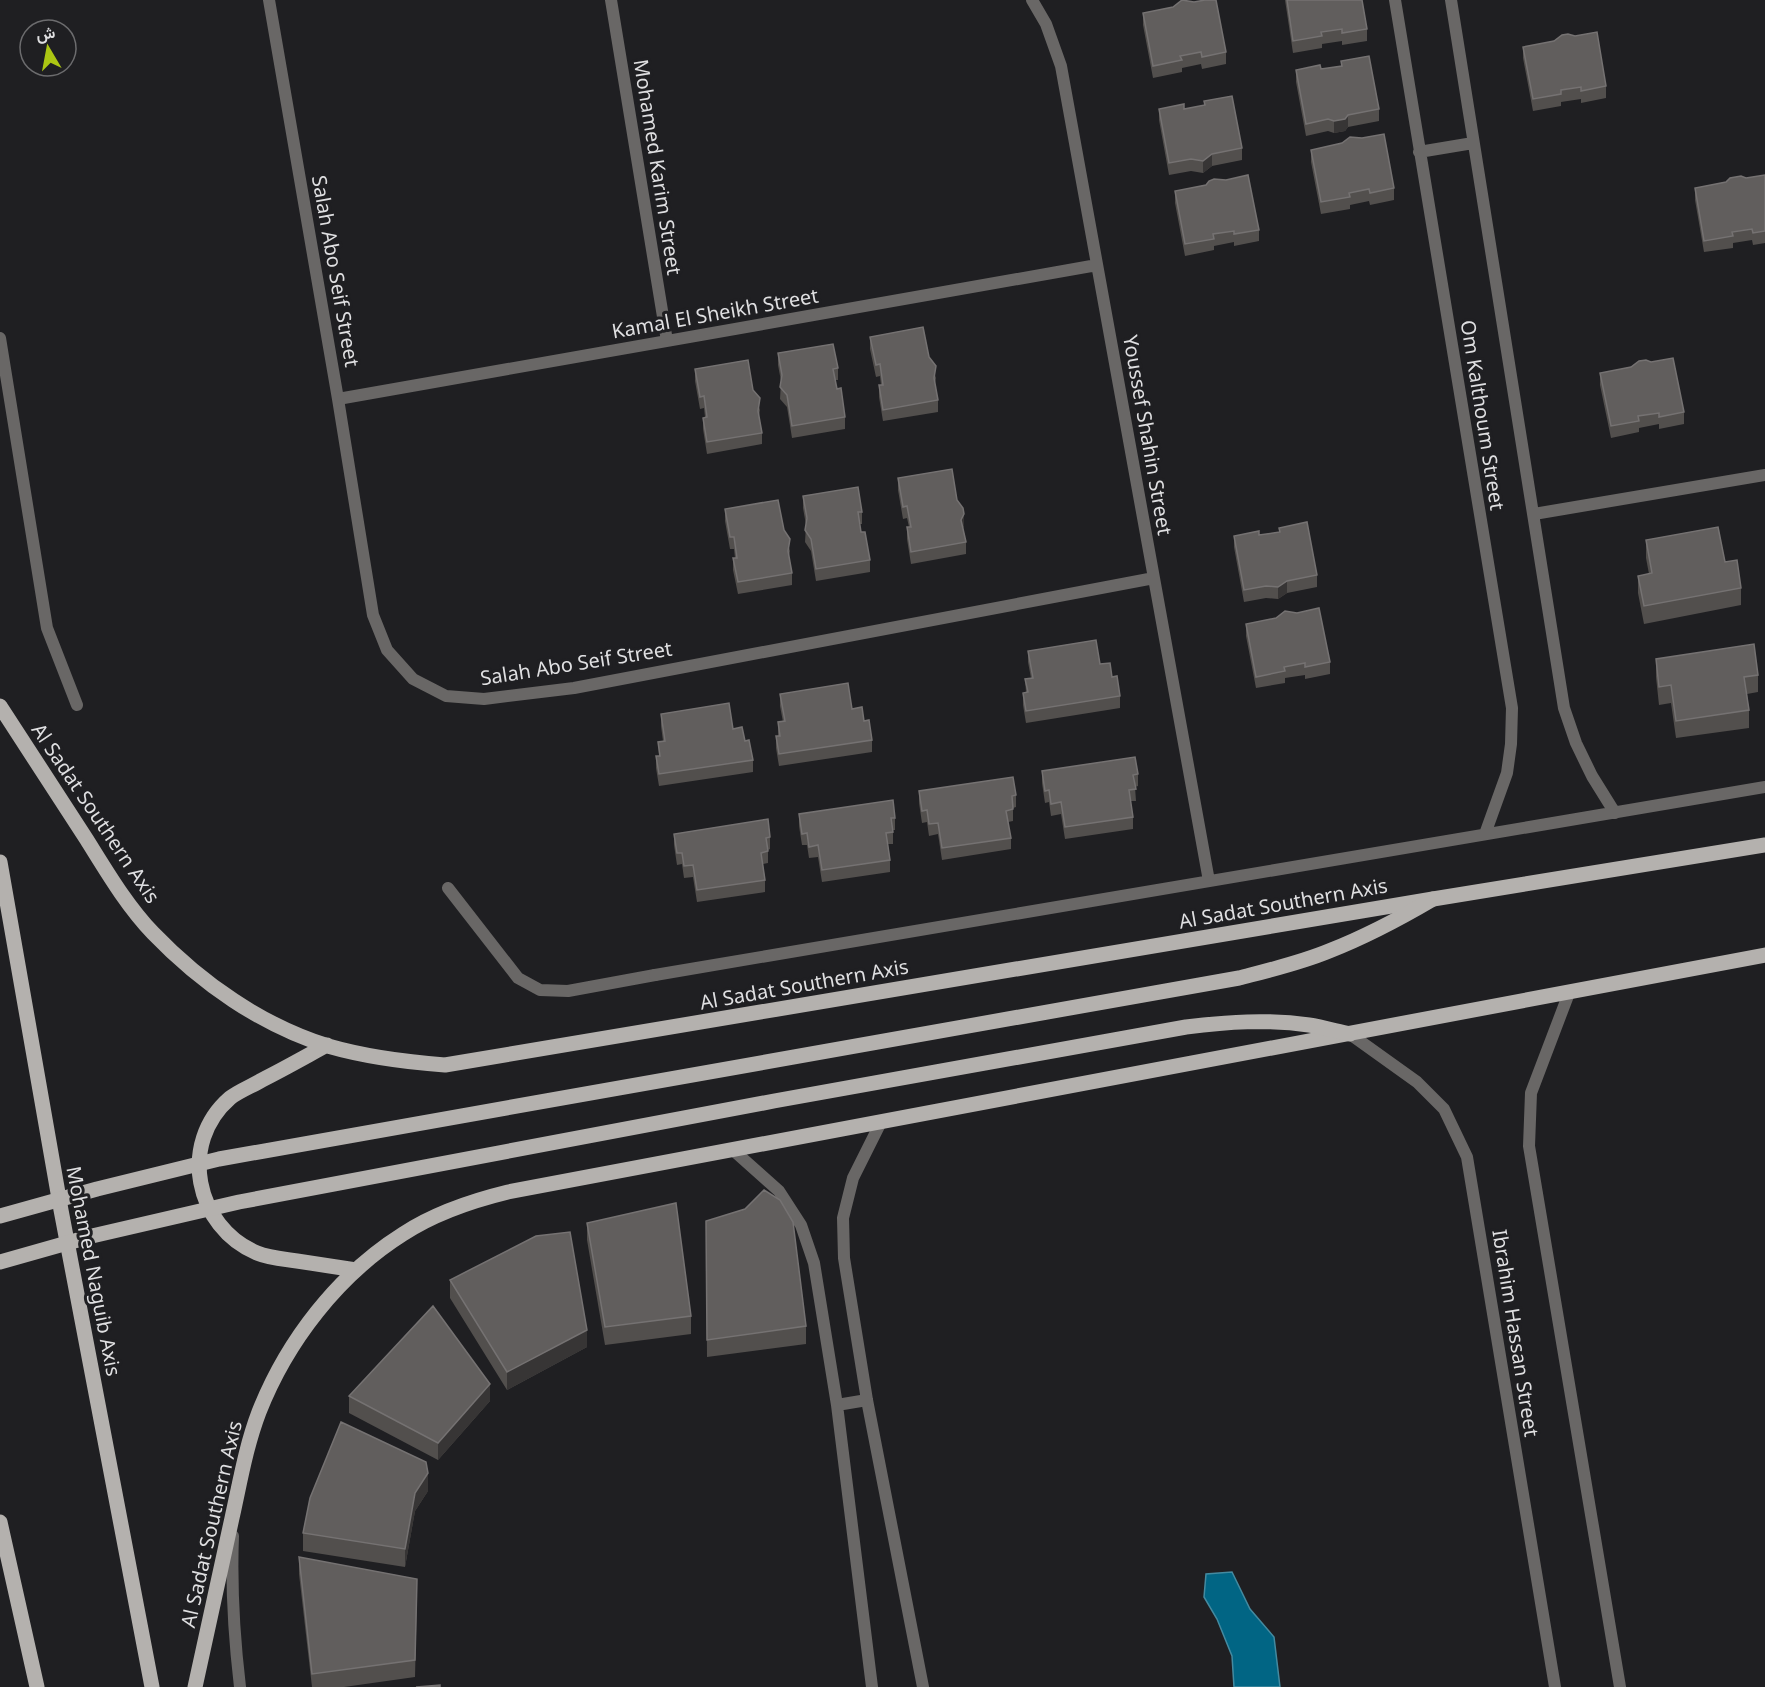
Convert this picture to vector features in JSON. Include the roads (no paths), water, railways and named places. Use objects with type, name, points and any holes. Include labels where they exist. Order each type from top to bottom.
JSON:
[{"type":"main road","name":"Al Sadat Southern Axis","points":[[0,706],[123,896],[152,932],[184,963],[220,992],[281,1026],[327,1045],[405,1062],[445,1065],[1765,845]]},
{"type":"main road","name":"Mohamed Naguib Axis","points":[[0,862],[61,1210],[152,1687]]},
{"type":"main road","points":[[0,1216],[219,1159],[1239,978],[1328,951],[1370,933],[1433,899]]},
{"type":"main road","name":"Al Sadat Southern Axis","points":[[195,1687],[246,1454],[259,1412],[277,1373],[299,1335],[326,1301],[356,1270],[403,1233],[449,1210],[478,1199],[1765,955]]},
{"type":"main road","points":[[0,1262],[92,1236],[239,1202],[762,1103],[1186,1027],[1227,1022],[1268,1021],[1310,1025],[1350,1034]]},
{"type":"main road","points":[[327,1045],[232,1097],[218,1111],[208,1127],[201,1146],[200,1184],[205,1202],[214,1219],[226,1233],[258,1254],[356,1270]]},
{"type":"main road","points":[[0,1522],[37,1687]]},
{"type":"street","name":"Salah Abo Seif Street","points":[[269,0],[373,615],[387,651],[413,679],[446,696],[484,699],[574,688],[1154,578]]},
{"type":"street","name":"Mohamed Karim Street","points":[[611,0],[667,341]]},
{"type":"street","name":"Youssef Shahin Street","points":[[1032,0],[1046,24],[1062,66],[1209,881]]},
{"type":"street","name":"Om Kalthoum Street","points":[[1395,0],[1512,708],[1507,773],[1485,834]]},
{"type":"street","name":"Om Kalthoum Street","points":[[1451,0],[1564,708],[1576,743],[1592,776],[1615,813]]},
{"type":"street","points":[[1419,152],[1473,143]]},
{"type":"street","name":"Kamal El Sheikh Street","points":[[338,399],[1098,265]]},
{"type":"street","points":[[0,338],[46,628],[77,705]]},
{"type":"street","points":[[1534,514],[1765,475]]},
{"type":"street","points":[[448,888],[518,978],[540,990],[568,991],[1765,787]]},
{"type":"street","points":[[1569,993],[1532,1093],[1528,1146],[1620,1687]]},
{"type":"street","name":"Ibrahim Hassan Street","points":[[1350,1034],[1417,1082],[1444,1109],[1467,1157],[1555,1687]]},
{"type":"street","points":[[881,1122],[853,1178],[843,1218],[844,1258],[867,1400],[923,1687]]},
{"type":"street","points":[[733,1150],[779,1191],[801,1226],[814,1263],[837,1405],[872,1687]]},
{"type":"street","points":[[837,1405],[867,1400]]},
{"type":"street","points":[[234,1509],[232,1575],[234,1641],[240,1687]]},
{"type":"water","points":[[1232,1572],[1250,1609],[1274,1637],[1280,1687],[1234,1687],[1232,1656],[1217,1619],[1204,1597],[1206,1574]]}]
